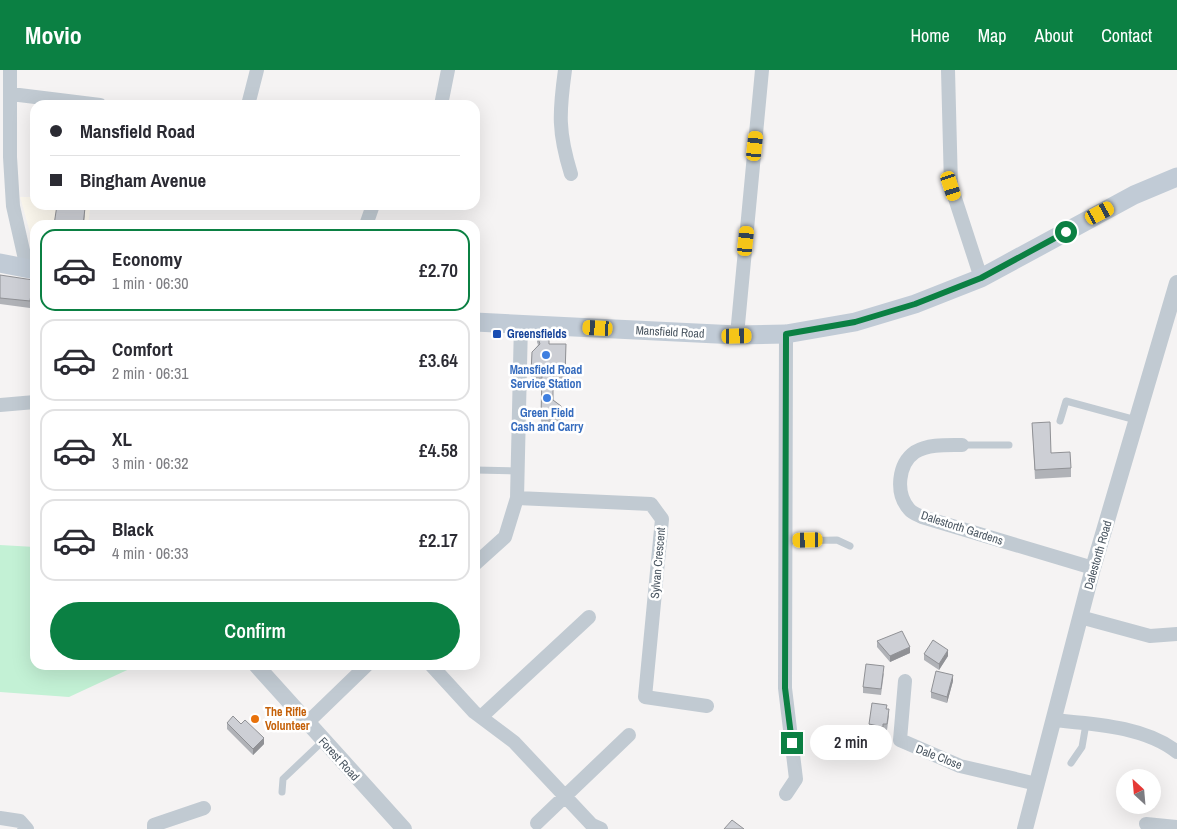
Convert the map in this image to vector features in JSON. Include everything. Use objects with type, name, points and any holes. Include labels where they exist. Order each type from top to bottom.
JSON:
[{"type":"main road","name":"Mansfield Road","points":[[480,322],[737,336],[786,334],[855,322],[915,304],[981,278],[1134,195],[1177,167]]},
{"type":"main road","name":"Mansfield Road","points":[[1134,195],[1177,176]]},
{"type":"main road","points":[[0,263],[30,269]]},
{"type":"street","points":[[10,70],[10,157],[13,206],[30,266]]},
{"type":"street","points":[[249,100],[257,70]]},
{"type":"street","points":[[442,100],[448,70]]},
{"type":"street","points":[[565,70],[560,108],[561,141],[571,174]]},
{"type":"street","points":[[737,336],[762,70]]},
{"type":"street","points":[[948,70],[951,186],[981,278]]},
{"type":"street","points":[[11,94],[60,100]]},
{"type":"street","name":"Dalestorth Road","points":[[1025,829],[1093,568],[1177,283]]},
{"type":"street","points":[[480,560],[505,537],[517,498],[521,324]]},
{"type":"street","points":[[786,334],[785,688],[796,779],[786,794]]},
{"type":"street","points":[[0,406],[30,403]]},
{"type":"street","name":"Dalestorth Gardens","points":[[962,445],[925,448],[916,452],[907,461],[900,483],[901,495],[909,510],[922,517],[1093,568]]},
{"type":"street","name":"Sylvan Crescent","points":[[517,498],[651,504],[662,519],[645,697],[707,706]]},
{"type":"street","points":[[481,717],[589,617]]},
{"type":"street","points":[[1080,617],[1150,636],[1177,634]]},
{"type":"street","name":"Forest Road","points":[[260,670],[286,706],[307,723],[404,829]]},
{"type":"street","points":[[307,723],[362,670]]},
{"type":"street","points":[[436,670],[481,717],[514,742],[592,825],[602,829]]},
{"type":"street","name":"Dale Close","points":[[905,681],[899,734],[900,740],[960,766],[1037,784]]},
{"type":"street","points":[[1053,720],[1107,726],[1144,736],[1171,747],[1177,752]]},
{"type":"street","points":[[537,823],[629,735]]},
{"type":"street","points":[[154,829],[154,824],[204,808]]},
{"type":"street","points":[[0,818],[20,821],[27,829]]},
{"type":"street","points":[[1146,824],[1177,827]]},
{"type":"lane","points":[[1060,421],[1066,401],[1137,420]]},
{"type":"lane","points":[[962,445],[1009,445]]},
{"type":"lane","points":[[480,470],[518,471]]},
{"type":"lane","points":[[785,540],[837,540],[850,546]]},
{"type":"lane","points":[[1071,763],[1082,747],[1086,724]]},
{"type":"lane","points":[[282,792],[283,779],[323,741]]},
{"type":"shaded area","points":[[20,197],[30,197],[30,210],[90,210],[89,220],[30,220],[30,232]]},
{"type":"green space","points":[[0,545],[30,547],[30,670],[127,670],[69,697],[0,692]]},
{"type":"building","points":[[56,210],[85,210],[84,220],[55,220]]},
{"type":"building","points":[[0,275],[30,280],[30,301],[0,298]]},
{"type":"building","points":[[537,335],[549,336],[549,344],[566,344],[565,375],[553,374],[553,400],[561,406],[561,416],[541,416],[542,374],[531,373],[532,352],[540,344]]},
{"type":"building","points":[[1050,422],[1051,453],[1070,452],[1071,468],[1035,470],[1032,423]]},
{"type":"building","points":[[902,631],[910,647],[890,656],[877,641]]},
{"type":"building","points":[[933,640],[948,650],[939,664],[924,654]]},
{"type":"building","points":[[866,664],[884,666],[881,689],[863,687]]},
{"type":"building","points":[[936,671],[953,675],[947,697],[931,692]]},
{"type":"building","points":[[872,703],[887,705],[886,709],[889,709],[887,724],[883,724],[883,727],[869,724]]},
{"type":"building","points":[[233,716],[241,724],[245,720],[264,738],[253,749],[227,723]]},
{"type":"building","points":[[732,820],[744,829],[724,829]]},
{"type":"place","name":"Greensfields","points":[[497,334]]},
{"type":"place","name":"Mansfield Road Service Station","points":[[546,355]]},
{"type":"place","name":"Green Field Cash and Carry","points":[[547,398]]},
{"type":"place","name":"The Rifle Volunteer","points":[[255,719]]},
{"type":"route","points":[[792,743],[785,688],[786,334],[855,322],[915,304],[981,278],[1066,232]]}]
